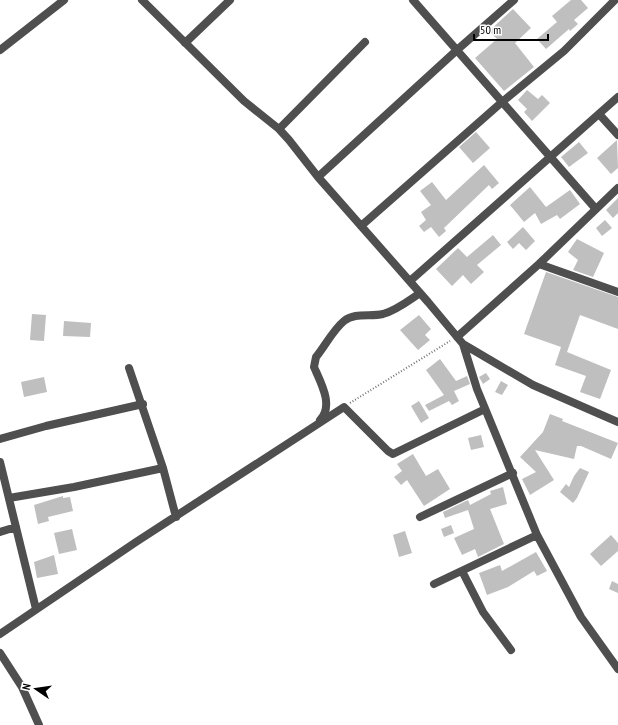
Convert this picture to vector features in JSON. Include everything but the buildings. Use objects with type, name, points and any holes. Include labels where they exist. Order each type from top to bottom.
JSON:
[{"type":"street","points":[[0,50],[64,0]]},
{"type":"street","points":[[142,0],[244,101],[279,129],[301,154],[318,177],[457,336],[462,344],[485,409],[513,473],[537,535],[578,611],[618,668]]},
{"type":"street","points":[[185,43],[230,0]]},
{"type":"street","points":[[413,0],[595,208]]},
{"type":"street","points":[[318,177],[514,0]]},
{"type":"street","points":[[361,226],[502,102],[564,51],[615,0]]},
{"type":"street","points":[[279,129],[365,42]]},
{"type":"street","points":[[410,282],[618,97]]},
{"type":"street","points":[[599,114],[618,135]]},
{"type":"street","points":[[457,336],[539,264],[595,208],[618,188]]},
{"type":"street","points":[[539,264],[618,292]]},
{"type":"street","points":[[312,427],[323,417],[326,407],[326,399],[314,367],[314,362],[316,357],[344,320],[352,316],[381,314],[394,310],[420,293]]},
{"type":"street","points":[[462,344],[533,386],[618,422]]},
{"type":"street","points":[[129,368],[143,404],[163,468],[176,517]]},
{"type":"street","points":[[0,439],[46,426],[143,404]]},
{"type":"street","points":[[0,634],[344,407],[388,451],[393,454],[485,409]]},
{"type":"street","points":[[0,462],[36,609]]},
{"type":"street","points":[[9,498],[74,487],[163,468]]},
{"type":"street","points":[[420,517],[513,473]]},
{"type":"street","points":[[0,532],[16,527]]},
{"type":"street","points":[[434,584],[537,535]]},
{"type":"street","points":[[462,571],[483,612],[511,650]]},
{"type":"street","points":[[0,653],[22,687],[39,725]]},
{"type":"path","points":[[344,407],[457,336]]}]
